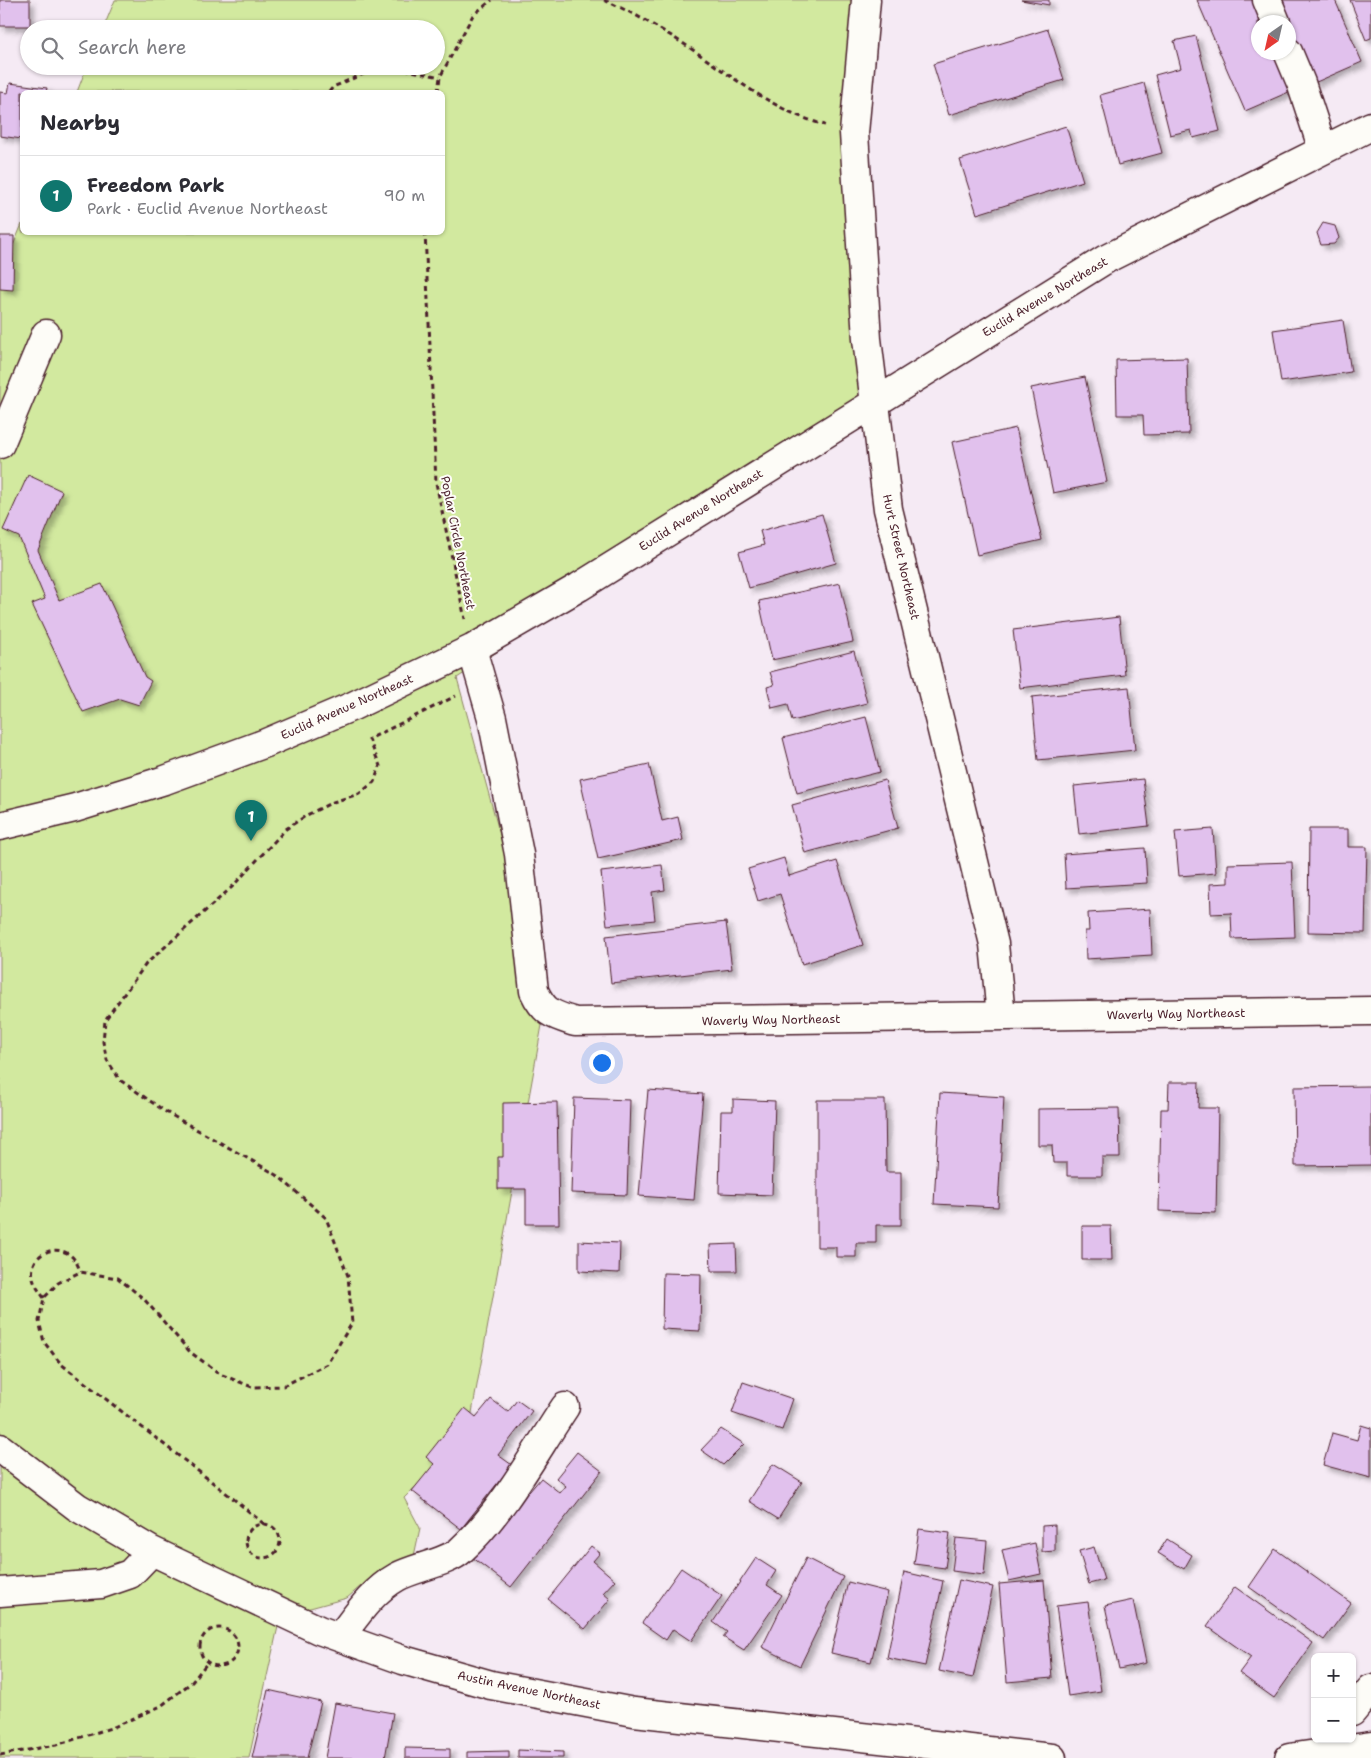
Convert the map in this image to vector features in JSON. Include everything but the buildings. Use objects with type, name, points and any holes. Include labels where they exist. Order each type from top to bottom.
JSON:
[{"type":"street","name":"Hurt Street Northeast","points":[[866,0],[854,133],[867,339],[888,509],[994,944],[1001,1016]]},
{"type":"street","points":[[1267,0],[1273,15]]},
{"type":"street","points":[[1291,60],[1323,150]]},
{"type":"street","name":"Euclid Avenue Northeast","points":[[1,821],[75,808],[165,780],[266,743],[353,706],[472,649],[579,587],[1106,259],[1371,126]]},
{"type":"street","points":[[0,444],[46,334]]},
{"type":"street","name":"Waverly Way Northeast","points":[[472,649],[492,718],[519,854],[534,991],[538,1001],[550,1014],[575,1022],[1371,1011]]},
{"type":"street","points":[[340,1638],[370,1598],[397,1577],[458,1553],[474,1537],[499,1507],[565,1407]]},
{"type":"street","name":"Austin Avenue Northeast","points":[[0,1448],[77,1506],[152,1551],[319,1630],[403,1660],[491,1685],[634,1712],[1052,1758]]},
{"type":"street","points":[[0,1592],[100,1584],[130,1574],[152,1551]]},
{"type":"street","points":[[1356,1707],[1371,1689]]},
{"type":"street","points":[[1289,1758],[1327,1746],[1371,1746]]},
{"type":"path","points":[[445,68],[473,15],[492,0]]},
{"type":"path","points":[[604,0],[633,13],[689,48],[744,87],[801,117],[854,133]]},
{"type":"path","points":[[331,90],[333,87],[361,75]]},
{"type":"path","points":[[431,75],[440,77],[438,90]]},
{"type":"path","name":"Poplar Circle Northeast","points":[[425,235],[436,483],[472,649]]},
{"type":"path","points":[[264,1524],[254,1526],[246,1537],[249,1550],[258,1558],[272,1556],[276,1552],[280,1543],[277,1531],[264,1524],[61,1364],[44,1342],[39,1321],[44,1298],[58,1283],[80,1272],[118,1278],[144,1299],[190,1352],[220,1374],[252,1388],[282,1386],[327,1364],[352,1323],[348,1276],[326,1218],[277,1175],[166,1112],[120,1080],[107,1060],[103,1042],[105,1020],[146,964],[231,888],[286,829],[333,802],[359,794],[374,782],[380,766],[369,739],[456,696]]},
{"type":"path","points":[[44,1298],[33,1279],[32,1269],[36,1260],[46,1252],[57,1249],[70,1254],[78,1264],[80,1272]]},
{"type":"path","points":[[225,1628],[235,1637],[238,1647],[235,1658],[228,1664],[218,1666],[207,1663],[199,1649],[200,1639],[212,1629],[225,1628]]},
{"type":"path","points":[[0,1755],[56,1745],[114,1727],[161,1706],[192,1682],[207,1663]]},
{"type":"green space","points":[[115,0],[878,0],[855,106],[880,402],[457,678],[546,1003],[468,1435],[404,1498],[420,1528],[414,1556],[375,1574],[347,1598],[288,1614],[279,1622],[249,1758],[0,1758],[0,278],[20,229],[20,235],[445,235],[445,90],[78,90],[84,75],[445,75],[445,20],[107,20]]},
{"type":"place","name":"Freedom Park","points":[[251,841]]}]
